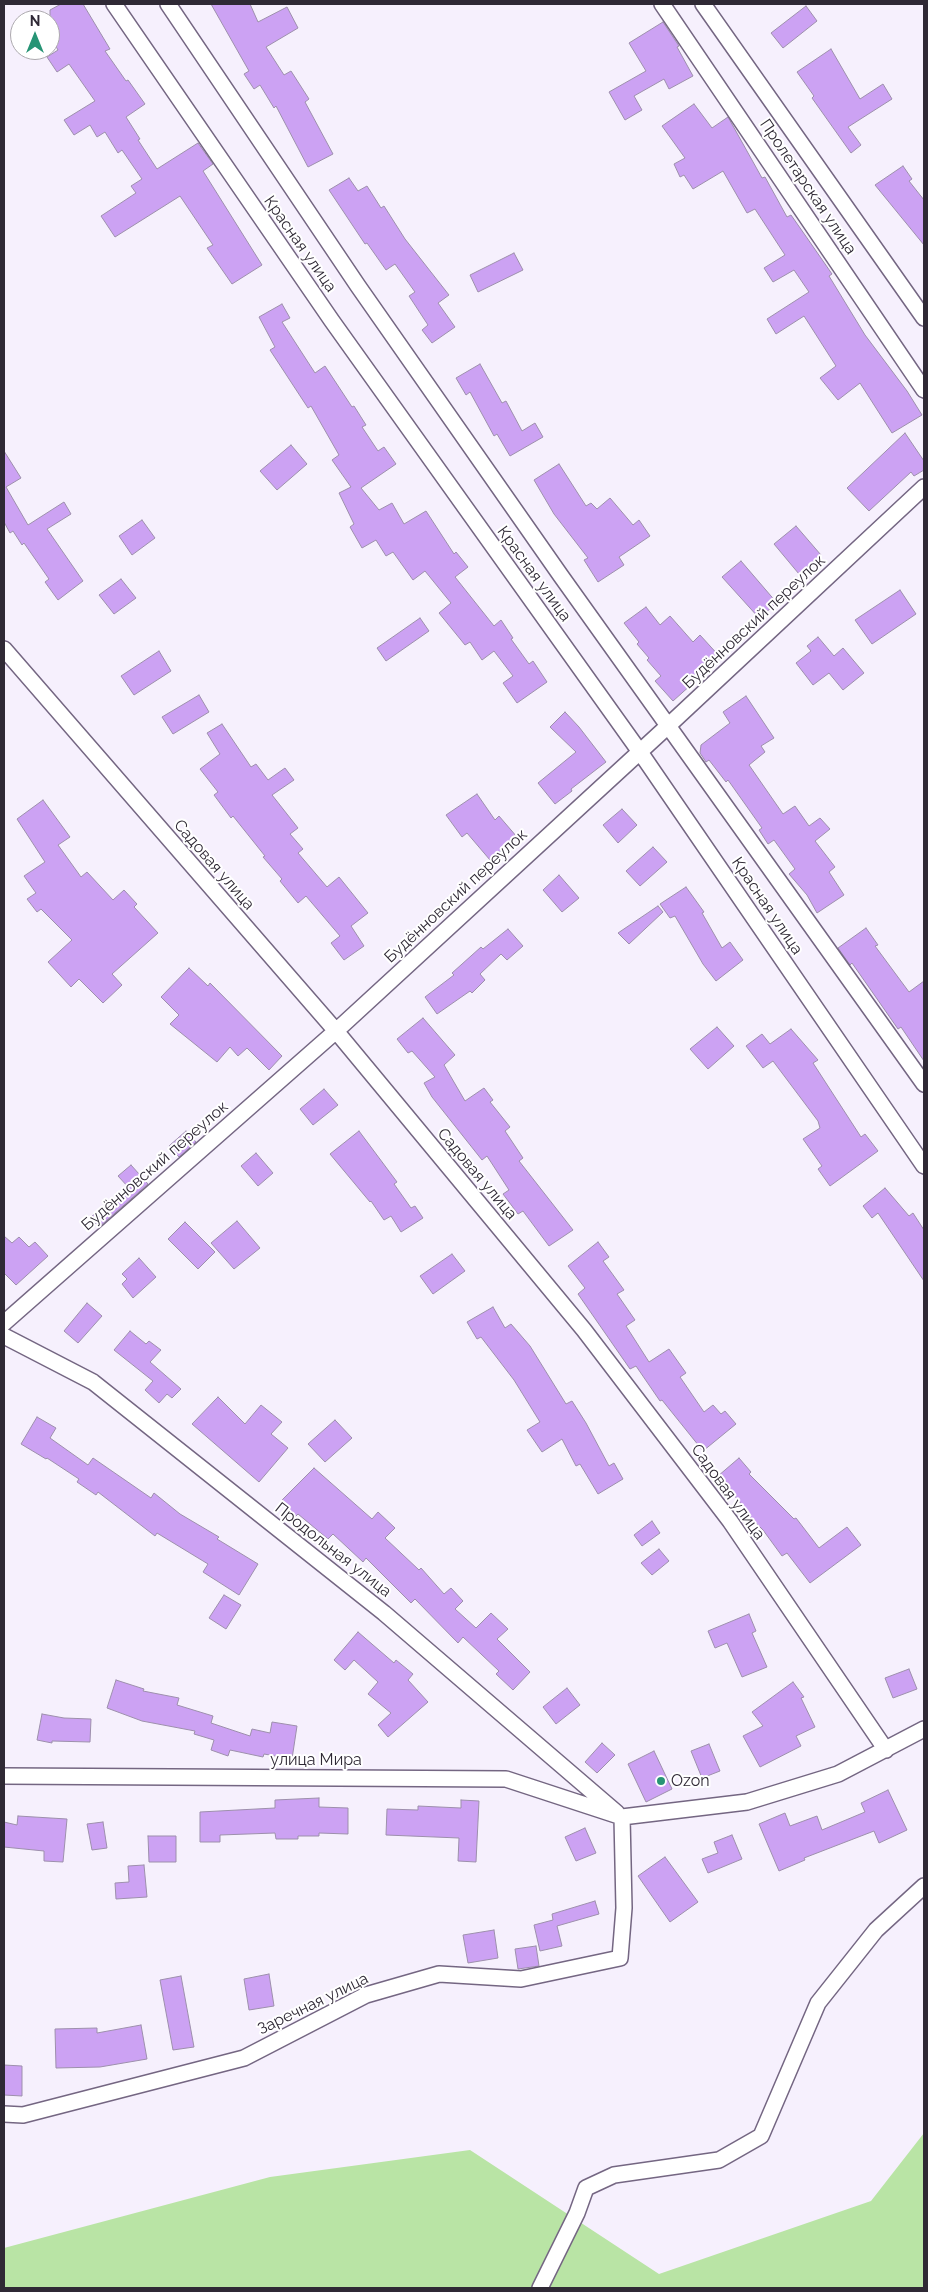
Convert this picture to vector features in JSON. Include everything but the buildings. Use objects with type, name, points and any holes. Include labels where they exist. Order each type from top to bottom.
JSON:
[{"type":"street","name":"Красная улица","points":[[114,4],[332,321],[640,752],[924,1166]]},
{"type":"street","name":"Красная улица","points":[[168,4],[358,286],[561,576],[670,725],[924,1084]]},
{"type":"street","name":"Пролетарская улица","points":[[662,4],[924,390]]},
{"type":"street","name":"Пролетарская улица","points":[[704,4],[924,318]]},
{"type":"street","name":"Будённовский переулок","points":[[4,1323],[336,1031],[670,725],[924,487]]},
{"type":"street","name":"Садовая улица","points":[[4,649],[336,1031],[596,1345],[730,1521],[886,1750]]},
{"type":"street","name":"Продольная улица","points":[[4,1336],[93,1382],[384,1612],[622,1817]]},
{"type":"street","points":[[622,1817],[747,1802],[838,1774],[924,1729]]},
{"type":"street","name":"улица Мира","points":[[4,1776],[506,1779],[622,1817]]},
{"type":"street","name":"Заречная улица","points":[[4,2114],[23,2115],[244,2058],[366,1995],[439,1974],[521,1979],[620,1958],[624,1908],[622,1817]]},
{"type":"street","points":[[540,2288],[578,2213],[586,2188],[614,2175],[719,2160],[761,2136],[818,2004],[876,1930],[924,1886]]},
{"type":"green space","points":[[924,2133],[924,2288],[4,2288],[4,2248],[270,2177],[470,2150],[659,2274],[871,2201]]},
{"type":"place","name":"Ozon","points":[[661,1781]]}]
